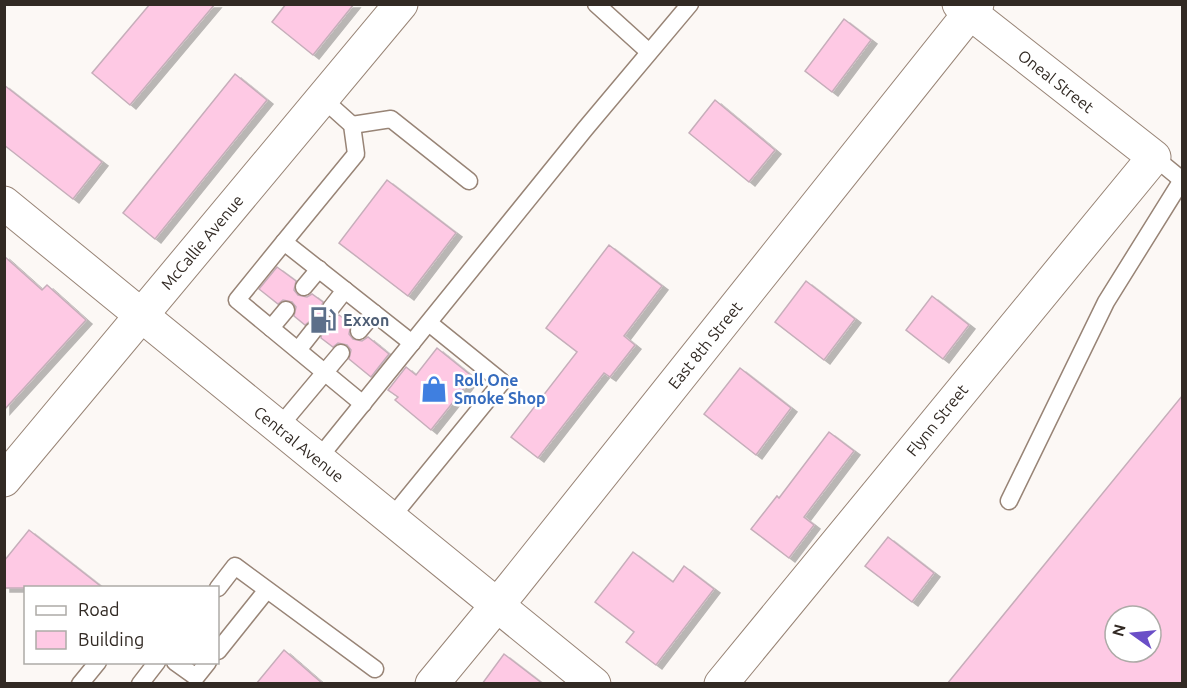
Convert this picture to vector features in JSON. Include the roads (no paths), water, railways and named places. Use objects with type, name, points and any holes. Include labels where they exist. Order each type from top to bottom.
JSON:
[{"type":"street","name":"McCallie Avenue","points":[[4,480],[401,4]]},
{"type":"street","name":"Oneal Street","points":[[969,8],[1154,157]]},
{"type":"street","name":"East 8th Street","points":[[432,684],[969,8]]},
{"type":"street","name":"Flynn Street","points":[[721,684],[1154,157]]},
{"type":"street","name":"Central Avenue","points":[[4,203],[594,684]]},
{"type":"lane","points":[[596,4],[649,52]]},
{"type":"lane","points":[[318,459],[690,4]]},
{"type":"lane","points":[[323,99],[352,125],[356,154],[237,300],[363,404]]},
{"type":"lane","points":[[352,125],[391,119],[469,181]]},
{"type":"lane","points":[[1009,501],[1106,302],[1182,180],[1154,157]]},
{"type":"lane","points":[[285,242],[412,343]]},
{"type":"lane","points":[[304,287],[319,269]]},
{"type":"lane","points":[[331,308],[345,290]]},
{"type":"lane","points":[[271,327],[286,310]]},
{"type":"lane","points":[[359,331],[374,313]]},
{"type":"lane","points":[[391,518],[502,382],[429,323]]},
{"type":"lane","points":[[298,350],[313,331]]},
{"type":"lane","points":[[279,428],[341,353]]},
{"type":"lane","points":[[219,587],[235,567],[375,669]]},
{"type":"lane","points":[[219,650],[266,591]]},
{"type":"lane","points":[[80,684],[97,664]]},
{"type":"lane","points":[[140,684],[156,664]]},
{"type":"lane","points":[[176,664],[196,677],[207,664]]},
{"type":"place","name":"Exxon","points":[[323,320]]},
{"type":"place","name":"Roll One Smoke Shop","points":[[434,389]]}]
